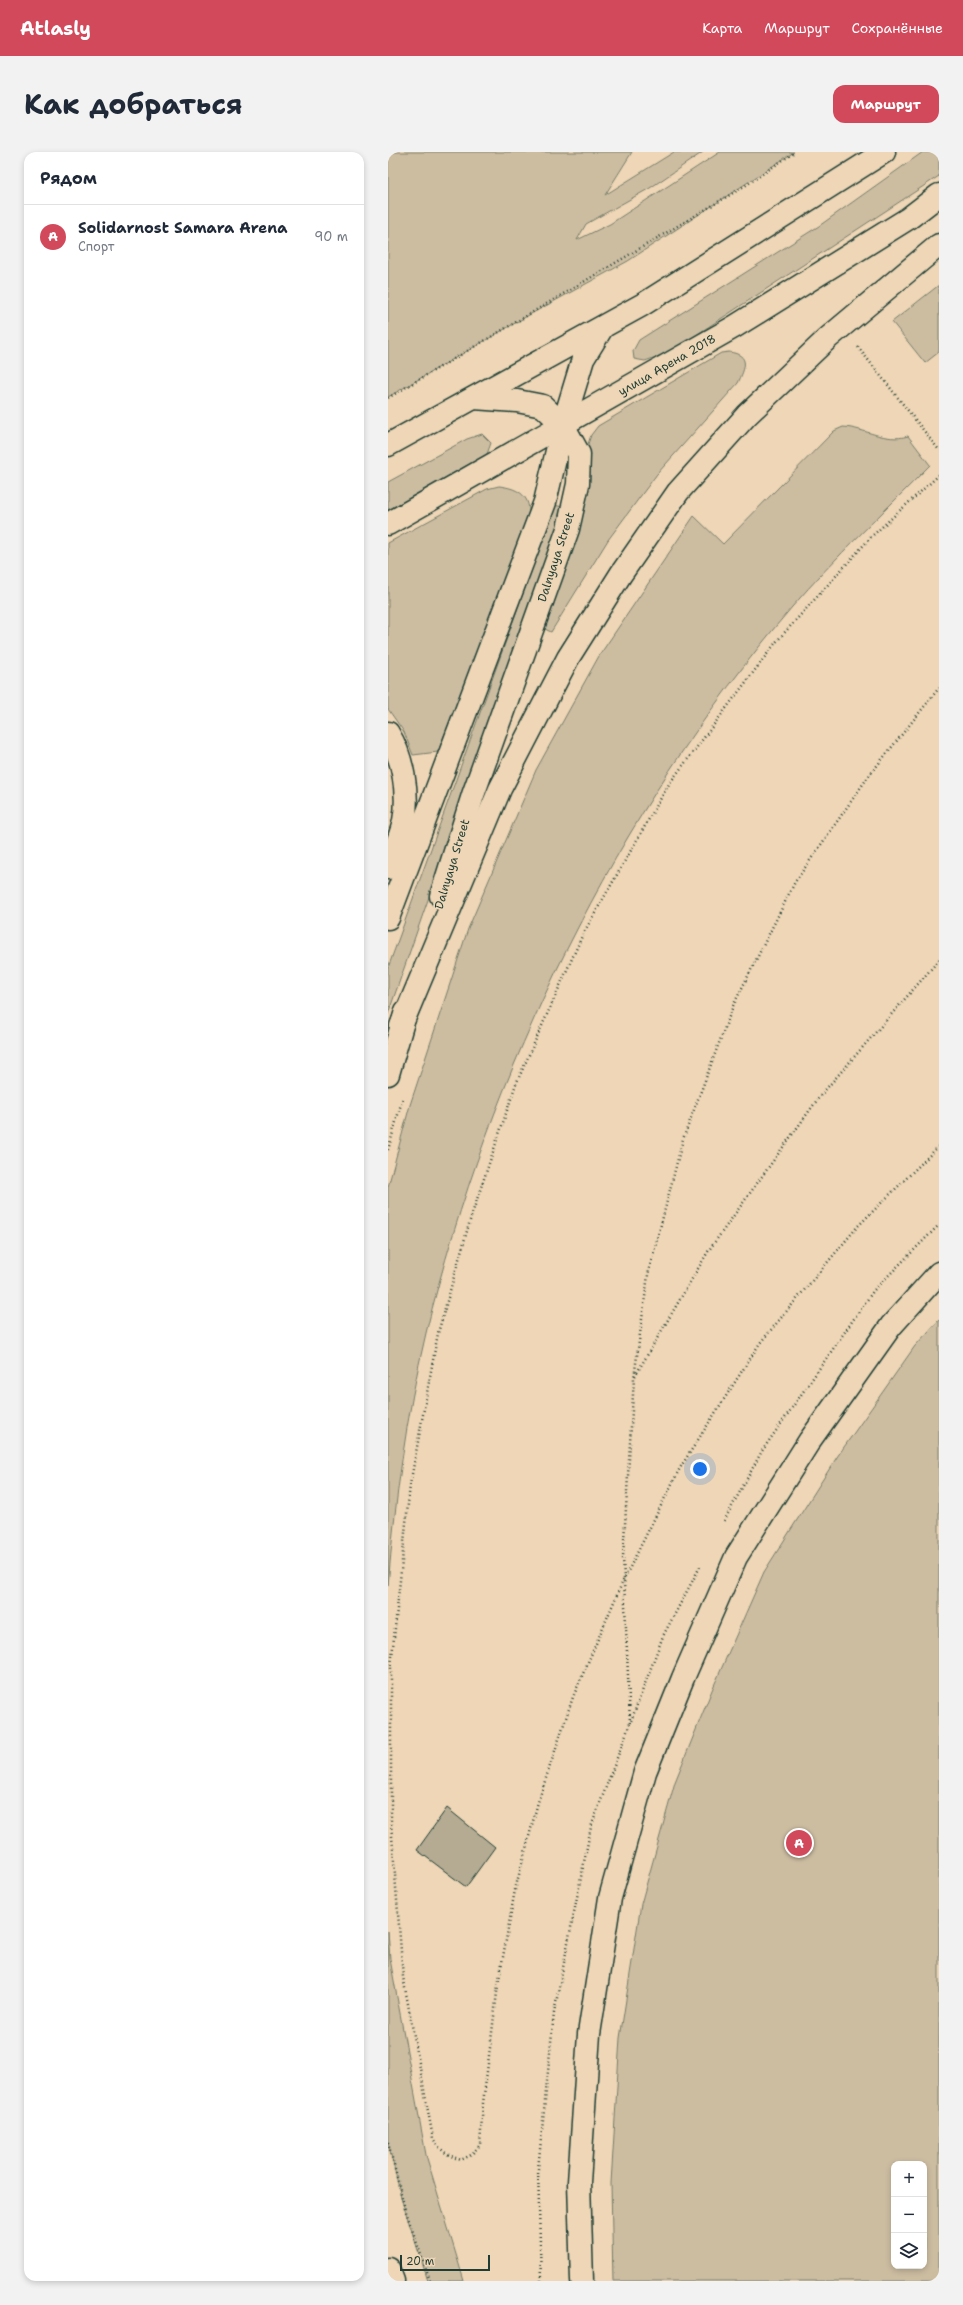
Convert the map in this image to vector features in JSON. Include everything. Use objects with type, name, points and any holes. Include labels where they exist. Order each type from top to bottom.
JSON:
[{"type":"main road","points":[[388,445],[642,306],[884,152]]},
{"type":"main road","name":"улица Арена 2018","points":[[388,524],[734,327],[909,218],[939,195]]},
{"type":"main road","points":[[401,1026],[500,789],[568,658],[625,568],[678,492],[747,415],[828,338],[939,245]]},
{"type":"main road","points":[[388,918],[545,502],[563,425],[583,359],[602,328]]},
{"type":"main road","name":"Dalnyaya Street","points":[[388,1074],[401,1026],[473,795],[568,529],[578,484],[579,454],[563,425],[544,406],[517,401],[474,398]]},
{"type":"main road","points":[[388,733],[393,741],[404,778],[404,821],[388,868]]},
{"type":"main road","points":[[582,2281],[579,2182],[589,2034],[610,1898],[645,1772],[683,1678],[736,1557],[810,1440],[891,1326],[939,1273]]},
{"type":"main road","points":[[388,2268],[393,2281]]},
{"type":"path","points":[[388,398],[745,186],[795,152]]},
{"type":"path","points":[[855,343],[939,450]]},
{"type":"path","points":[[939,476],[872,536],[777,641],[669,784],[583,934],[516,1084],[471,1217],[442,1319],[410,1485],[391,1666],[391,1823],[403,1977],[433,2138],[440,2151],[461,2160],[471,2155],[480,2145],[483,2103],[498,1985],[515,1890],[538,1802],[573,1697],[623,1581],[680,1468],[760,1343],[858,1226],[939,1146]]},
{"type":"path","points":[[630,1725],[623,1581],[634,1378],[648,1276],[683,1139],[733,1006],[795,882],[868,777],[939,688]]},
{"type":"path","points":[[634,1378],[709,1250],[815,1103],[924,974],[939,960]]},
{"type":"path","points":[[388,1150],[404,1092]]},
{"type":"path","points":[[388,2142],[405,2209],[430,2281]]},
{"type":"shaded area","points":[[388,152],[632,152],[605,195],[674,152],[703,152],[650,188],[586,224],[577,240],[610,224],[720,152],[794,152],[628,261],[529,315],[388,397]]},
{"type":"shaded area","points":[[923,152],[939,152],[939,176],[670,352],[645,361],[634,359],[633,351],[639,340],[819,226]]},
{"type":"shaded area","points":[[939,285],[939,352],[925,363],[892,322]]},
{"type":"shaded area","points":[[729,352],[741,356],[743,359],[743,372],[738,383],[657,474],[608,540],[551,632],[541,627],[588,475],[588,444],[591,435],[598,426],[721,353]]},
{"type":"shaded area","points":[[843,427],[891,438],[908,436],[930,465],[842,552],[808,588],[728,687],[670,770],[616,858],[567,949],[524,1042],[485,1138],[453,1235],[426,1333],[407,1428],[394,1522],[388,1586],[388,1187],[410,1105],[468,929],[536,770],[599,656],[694,516],[723,544],[834,431]]},
{"type":"shaded area","points":[[482,434],[491,443],[487,454],[388,510],[388,482],[467,439]]},
{"type":"shaded area","points":[[499,486],[511,488],[521,493],[527,501],[529,514],[438,752],[413,755],[404,732],[388,709],[388,543],[487,489]]},
{"type":"shaded area","points":[[555,505],[572,510],[472,774],[388,1014],[388,968]]},
{"type":"shaded area","points":[[939,1320],[939,2281],[613,2281],[611,2183],[620,2038],[641,1904],[675,1782],[712,1690],[764,1572],[837,1457],[915,1346]]},
{"type":"shaded area","points":[[388,1931],[390,1959],[426,2155],[464,2281],[428,2281],[402,2201],[388,2142]]},
{"type":"building","points":[[447,1808],[495,1847],[466,1887],[417,1850]]},
{"type":"place","name":"Solidarnost Samara Arena","points":[[799,1843]]}]
